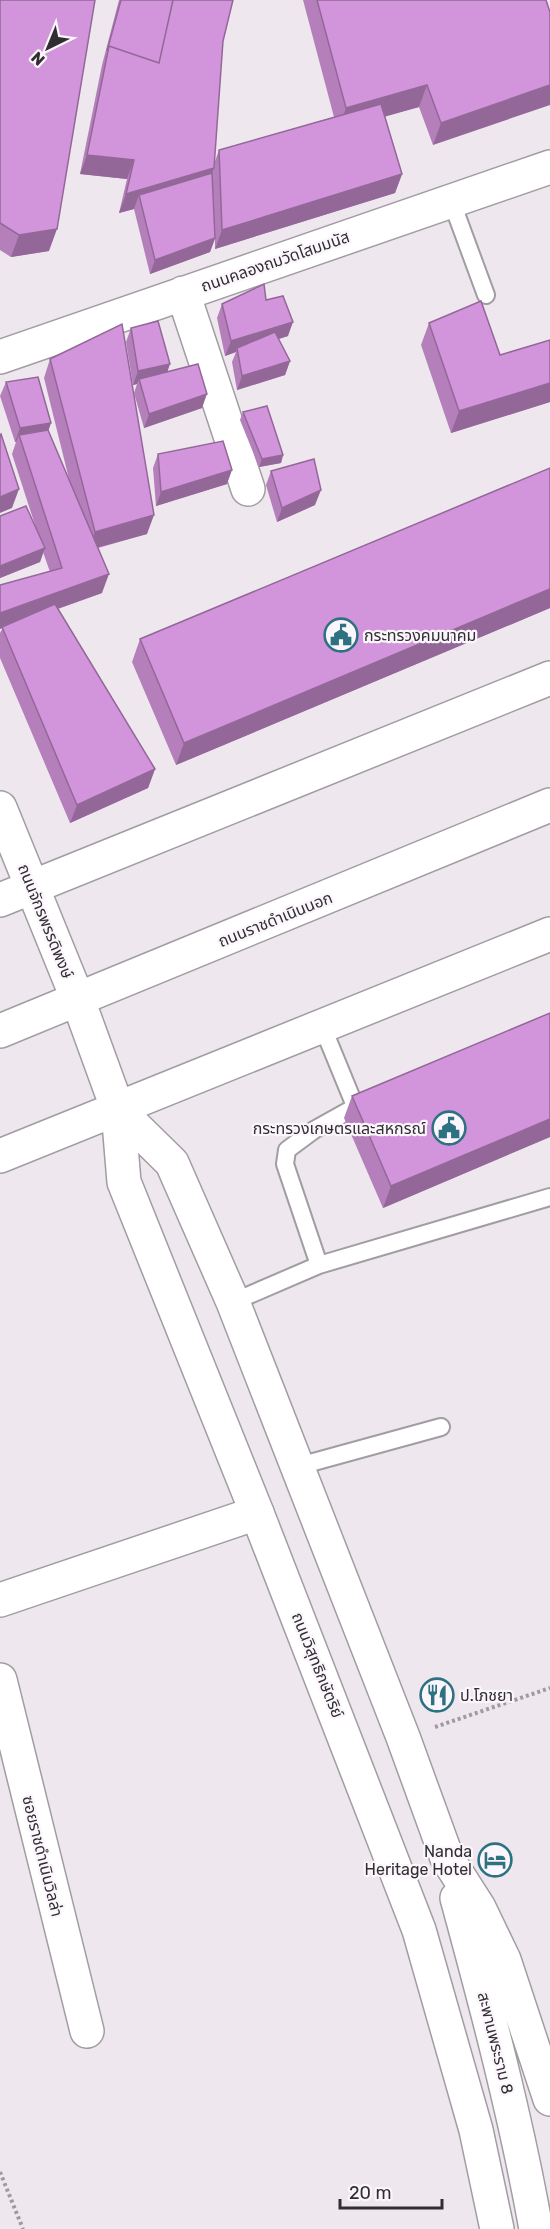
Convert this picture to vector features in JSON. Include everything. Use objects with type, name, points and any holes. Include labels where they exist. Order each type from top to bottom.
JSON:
[{"type":"main road","name":"ถนนคลองถมวัดโสมมนัส","points":[[0,357],[550,166]]},
{"type":"main road","points":[[183,293],[248,489]]},
{"type":"main road","points":[[0,900],[550,678]]},
{"type":"main road","name":"ถนนราชดำเนินนอก","points":[[0,1031],[550,805]]},
{"type":"main road","name":"ถนนจักรพรรดิพงษ์","points":[[0,808],[78,1000]]},
{"type":"main road","points":[[0,1156],[322,1028],[550,934]]},
{"type":"main road","name":"ถนนวิสุทธิกษัตริย์","points":[[78,1000],[118,1110],[124,1182],[257,1513],[419,1930],[476,2130],[497,2229]]},
{"type":"main road","name":"ถนนวิสุทธิกษัตริย์","points":[[118,1110],[172,1163],[233,1302],[404,1737],[447,1858],[479,1908],[504,1960],[550,2099]]},
{"type":"main road","points":[[0,1600],[257,1513]]},
{"type":"main road","name":"ซอยราชดำเนินวิลล่า","points":[[0,1680],[87,2031]]},
{"type":"main road","name":"สะพานพระราม 8","points":[[447,1858],[496,2038],[523,2153],[536,2229]]},
{"type":"lane","points":[[451,200],[486,295]]},
{"type":"lane","points":[[322,1028],[355,1106]]},
{"type":"lane","points":[[319,1265],[285,1164],[287,1150],[314,1130],[355,1106],[376,1097]]},
{"type":"lane","points":[[233,1302],[319,1265],[550,1197]]},
{"type":"lane","points":[[299,1466],[441,1426]]},
{"type":"path","points":[[404,1737],[550,1688]]},
{"type":"path","points":[[0,2172],[23,2229]]},
{"type":"building","points":[[0,0],[95,0],[57,229],[19,235],[0,223]]},
{"type":"building","points":[[121,0],[173,0],[159,63],[109,46],[107,51]]},
{"type":"building","points":[[173,0],[233,0],[223,41],[214,168],[126,194],[134,160],[87,155],[109,46],[159,63]]},
{"type":"building","points":[[317,0],[546,0],[550,12],[550,85],[441,123],[427,85],[346,108]]},
{"type":"building","points":[[381,104],[402,174],[222,230],[219,150]]},
{"type":"building","points":[[212,173],[215,238],[155,260],[139,195]]},
{"type":"building","points":[[264,284],[266,300],[283,296],[293,322],[231,341],[222,304]]},
{"type":"building","points":[[481,301],[500,355],[550,340],[550,383],[459,411],[429,323]]},
{"type":"building","points":[[158,321],[170,364],[138,371],[131,328]]},
{"type":"building","points":[[122,324],[154,515],[95,532],[50,359]]},
{"type":"building","points":[[275,332],[290,361],[242,376],[237,348]]},
{"type":"building","points":[[198,364],[207,394],[149,414],[139,379]]},
{"type":"building","points":[[38,377],[51,423],[20,428],[6,382]]},
{"type":"building","points":[[267,406],[283,455],[262,459],[243,412]]},
{"type":"building","points":[[48,430],[109,574],[0,613],[0,585],[62,568],[19,435]]},
{"type":"building","points":[[0,435],[19,489],[0,497]]},
{"type":"building","points":[[223,441],[232,470],[161,492],[158,454]]},
{"type":"building","points":[[314,459],[321,490],[282,508],[271,471]]},
{"type":"building","name":"กระทรวงคมนาคม","points":[[550,468],[550,589],[184,743],[140,639]]},
{"type":"building","points":[[26,506],[45,548],[0,566],[0,516]]},
{"type":"building","points":[[55,604],[155,769],[77,805],[2,627]]},
{"type":"building","name":"กระทรวงเกษตรและสหกรณ์","points":[[550,1013],[550,1119],[391,1186],[352,1096]]},
{"type":"place","name":"กระทรวงคมนาคม","points":[[341,635]]},
{"type":"place","name":"กระทรวงเกษตรและสหกรณ์","points":[[449,1128]]},
{"type":"place","name":"ป.โภชยา","points":[[437,1695]]},
{"type":"place","name":"Nanda Heritage Hotel","points":[[495,1860]]}]
